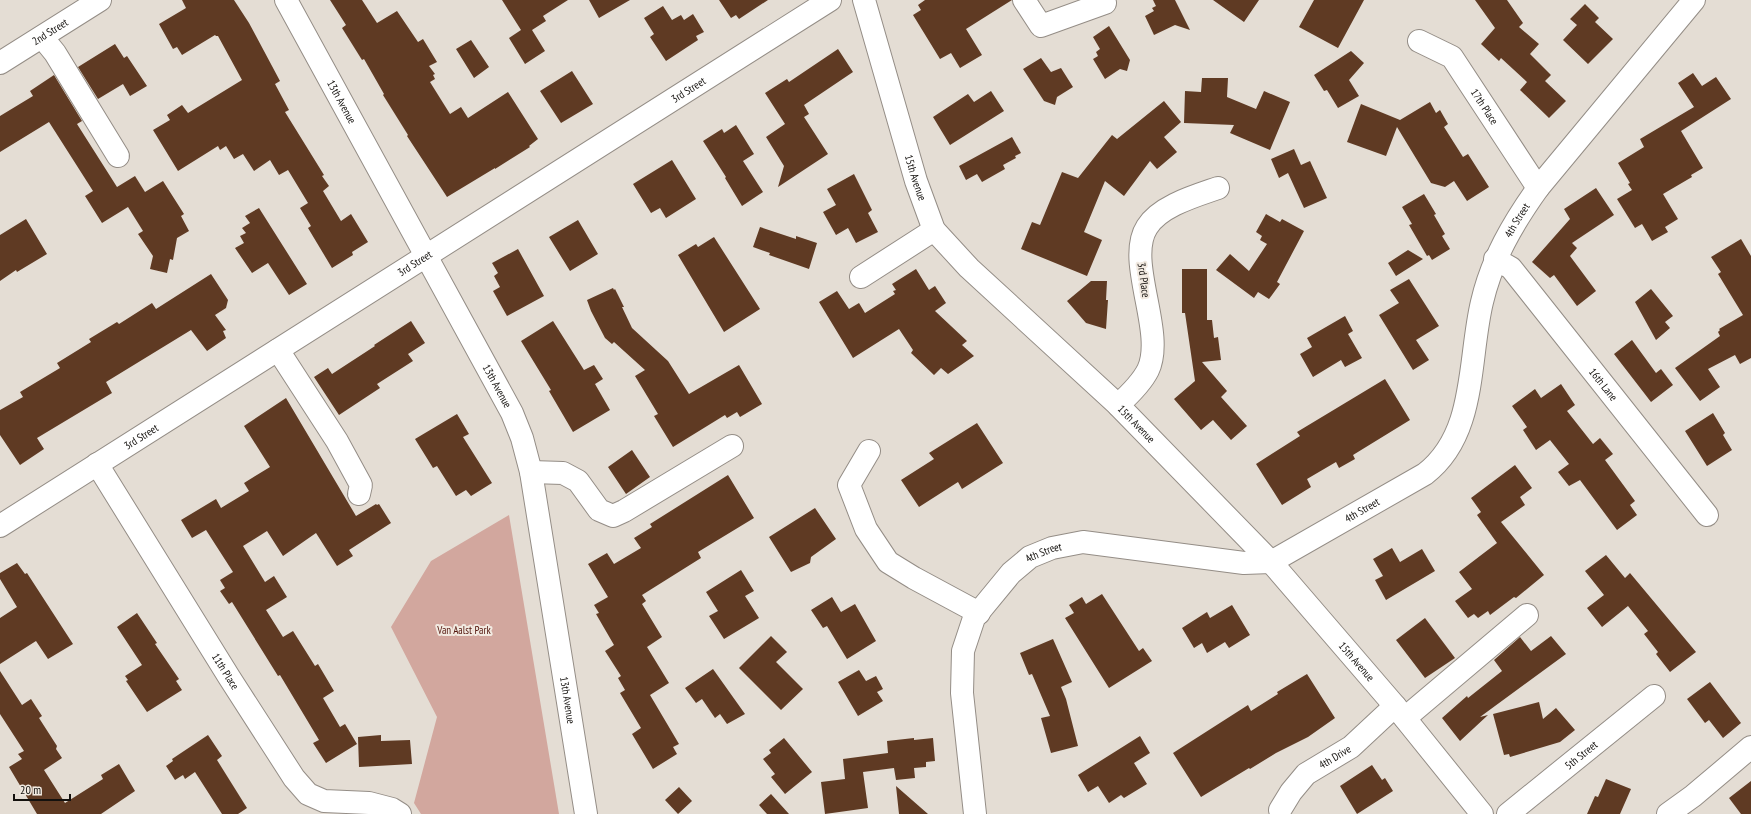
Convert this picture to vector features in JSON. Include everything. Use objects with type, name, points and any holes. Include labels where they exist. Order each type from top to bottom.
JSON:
[{"type":"street","name":"2nd Street","points":[[3,54],[42,37],[100,0]]},
{"type":"street","name":"13th Avenue","points":[[286,0],[512,413],[522,438],[531,472],[586,814]]},
{"type":"street","name":"3rd Street","points":[[0,526],[830,0]]},
{"type":"street","name":"15th Avenue","points":[[864,0],[916,181],[934,230],[969,268],[1118,405],[1271,562],[1400,712],[1482,814]]},
{"type":"street","points":[[1024,0],[1041,26],[1105,3]]},
{"type":"street","name":"4th Street","points":[[975,814],[962,693],[963,651],[974,618],[1011,573],[1030,557],[1052,548],[1083,542],[1244,563],[1271,562],[1425,474],[1438,464],[1453,440],[1464,411],[1482,302],[1495,259],[1516,219],[1538,188],[1694,0]]},
{"type":"street","points":[[42,37],[55,53],[118,156]]},
{"type":"street","name":"17th Place","points":[[1419,41],[1452,57],[1538,188]]},
{"type":"street","name":"3rd Place","points":[[1118,405],[1129,395],[1148,370],[1153,346],[1139,248],[1147,227],[1163,211],[1183,200],[1218,188]]},
{"type":"street","points":[[862,277],[934,230]]},
{"type":"street","name":"16th Lane","points":[[1495,259],[1510,268],[1707,515]]},
{"type":"street","points":[[278,350],[337,442],[361,485],[359,494]]},
{"type":"street","points":[[531,472],[563,473],[578,480],[599,510],[613,516],[624,512],[732,446]]},
{"type":"street","points":[[869,452],[849,485],[870,536],[888,562],[914,578],[979,613]]},
{"type":"street","name":"11th Place","points":[[97,464],[229,677],[294,778],[308,794],[324,801],[369,803],[392,809],[400,814]]},
{"type":"street","name":"4th Drive","points":[[1280,810],[1291,792],[1306,774],[1319,765],[1336,757],[1400,712],[1527,615]]},
{"type":"street","name":"5th Street","points":[[1508,814],[1654,696]]},
{"type":"street","points":[[1668,814],[1693,796],[1751,747]]},
{"type":"green space","name":"Van Aalst Park","points":[[509,515],[559,814],[421,814],[414,803],[437,717],[391,627],[431,561]]},
{"type":"building","points":[[182,0],[234,0],[249,23],[280,81],[275,84],[289,110],[285,112],[324,175],[322,176],[329,186],[323,191],[341,221],[351,214],[368,242],[352,252],[353,255],[332,268],[308,228],[311,226],[300,208],[308,203],[288,170],[279,175],[270,160],[254,171],[243,154],[234,159],[226,146],[220,150],[218,146],[178,171],[153,130],[170,120],[167,115],[182,105],[188,113],[242,80],[218,36],[215,35],[182,55],[177,47],[173,49],[159,24],[186,8]]},
{"type":"building","points":[[330,0],[362,0],[377,23],[397,11],[418,42],[423,39],[437,62],[429,66],[435,74],[433,75],[435,79],[430,82],[450,114],[461,107],[468,118],[508,92],[538,139],[529,146],[530,147],[447,197],[407,136],[408,135],[383,95],[384,94],[364,59],[362,60],[342,28],[346,25]]},
{"type":"building","points":[[502,0],[568,0],[543,16],[546,21],[532,30],[545,51],[525,64],[509,38],[521,30]]},
{"type":"building","points":[[589,0],[630,0],[599,18]]},
{"type":"building","points":[[719,0],[768,0],[739,19],[736,15],[731,18]]},
{"type":"building","points":[[925,0],[1012,0],[966,29],[982,55],[960,68],[951,53],[940,59],[913,15],[921,10],[918,5]]},
{"type":"building","points":[[1153,0],[1175,0],[1190,30],[1175,25],[1154,35],[1145,16],[1154,11],[1152,8],[1156,6]]},
{"type":"building","points":[[1213,0],[1259,0],[1244,22]]},
{"type":"building","points":[[1314,0],[1364,0],[1338,48],[1299,27]]},
{"type":"building","points":[[1475,0],[1507,0],[1523,23],[1519,27],[1539,44],[1530,54],[1551,75],[1545,81],[1566,101],[1549,118],[1520,90],[1527,82],[1501,58],[1499,61],[1481,44],[1495,28]]},
{"type":"building","points":[[1585,4],[1599,18],[1595,22],[1613,39],[1588,64],[1563,40],[1577,25],[1570,19]]},
{"type":"building","points":[[663,6],[672,20],[681,15],[684,20],[693,14],[704,32],[696,36],[698,40],[666,61],[650,37],[654,34],[644,18]]},
{"type":"building","points":[[1109,26],[1130,60],[1127,71],[1120,69],[1105,79],[1093,59],[1098,56],[1096,52],[1100,49],[1093,37]]},
{"type":"building","points":[[471,40],[489,67],[474,78],[456,49]]},
{"type":"building","points":[[115,44],[124,58],[127,56],[147,86],[130,96],[123,84],[98,99],[78,67]]},
{"type":"building","points":[[838,49],[853,72],[804,105],[809,114],[804,117],[828,154],[778,187],[784,166],[766,137],[785,124],[765,93],[787,79],[789,82]]},
{"type":"building","points":[[1351,51],[1364,63],[1349,80],[1359,96],[1338,108],[1327,90],[1324,91],[1314,75]]},
{"type":"building","points":[[1041,58],[1051,72],[1061,68],[1073,87],[1057,97],[1055,105],[1044,101],[1023,69]]},
{"type":"building","points":[[572,71],[593,104],[561,123],[540,91]]},
{"type":"building","points":[[1693,73],[1702,86],[1716,77],[1731,99],[1681,131],[1703,168],[1691,175],[1692,177],[1663,194],[1678,219],[1665,227],[1668,232],[1652,241],[1642,224],[1635,228],[1617,199],[1632,190],[1628,184],[1630,183],[1618,163],[1644,147],[1640,139],[1694,107],[1678,83]]},
{"type":"building","points":[[54,75],[82,121],[77,124],[117,187],[135,176],[145,192],[163,181],[184,214],[181,216],[189,231],[177,238],[173,260],[170,259],[167,273],[150,269],[153,256],[138,234],[143,231],[128,207],[102,223],[85,196],[93,191],[49,122],[0,152],[0,116],[33,96],[30,91]]},
{"type":"building","points":[[1202,78],[1228,78],[1227,97],[1256,109],[1264,91],[1290,102],[1270,150],[1230,133],[1234,125],[1184,123],[1185,91],[1201,92]]},
{"type":"building","points":[[991,91],[1004,111],[950,145],[933,117],[968,94],[974,102]]},
{"type":"building","points":[[1164,101],[1181,122],[1164,137],[1177,152],[1157,169],[1150,161],[1124,196],[1105,181],[1084,232],[1102,240],[1087,276],[1021,249],[1032,222],[1040,225],[1062,172],[1078,178],[1112,135],[1117,139]]},
{"type":"building","points":[[1430,102],[1436,113],[1440,110],[1448,124],[1444,127],[1463,157],[1468,154],[1489,187],[1467,201],[1454,181],[1445,187],[1431,183],[1397,127],[1386,156],[1347,142],[1361,104],[1400,120]]},
{"type":"building","points":[[736,125],[754,154],[743,161],[763,192],[742,206],[725,178],[726,177],[703,141],[722,129],[724,133]]},
{"type":"building","points":[[1012,137],[1021,153],[1015,156],[1016,158],[1003,165],[1005,169],[982,182],[977,174],[966,180],[959,166]]},
{"type":"building","points":[[1294,149],[1301,165],[1310,161],[1327,198],[1304,208],[1288,173],[1279,178],[1271,159]]},
{"type":"building","points":[[672,160],[696,199],[666,218],[660,208],[651,213],[633,184]]},
{"type":"building","points":[[854,174],[872,210],[868,213],[878,232],[856,243],[848,228],[836,235],[823,212],[836,205],[827,189]]},
{"type":"building","points":[[1596,188],[1614,215],[1572,243],[1577,248],[1570,256],[1596,291],[1577,306],[1554,275],[1550,278],[1532,262],[1570,219],[1564,209]]},
{"type":"building","points":[[1424,194],[1436,214],[1434,215],[1445,234],[1442,236],[1450,249],[1432,260],[1429,255],[1427,256],[1409,225],[1412,224],[1402,207]]},
{"type":"building","points":[[259,208],[307,284],[289,295],[268,263],[252,273],[235,248],[244,243],[240,236],[246,233],[242,228],[250,223],[245,216]]},
{"type":"building","points":[[1266,214],[1280,222],[1282,219],[1304,231],[1277,282],[1280,284],[1269,299],[1258,292],[1254,298],[1216,270],[1230,254],[1249,271],[1267,244],[1260,240],[1262,236],[1256,232]]},
{"type":"building","points":[[26,219],[47,254],[17,272],[16,270],[0,281],[0,235]]},
{"type":"building","points":[[578,220],[598,254],[570,271],[549,237]]},
{"type":"building","points":[[760,227],[796,239],[796,236],[817,243],[809,269],[769,255],[770,253],[753,247]]},
{"type":"building","points":[[714,237],[760,309],[724,332],[678,255],[696,244],[698,247]]},
{"type":"building","points":[[1741,239],[1751,256],[1751,358],[1740,364],[1735,355],[1708,369],[1720,387],[1700,401],[1675,368],[1720,336],[1718,332],[1720,330],[1719,329],[1743,315],[1718,274],[1721,272],[1711,257]]},
{"type":"building","points":[[518,249],[544,296],[507,316],[493,291],[500,287],[494,276],[498,273],[492,263]]},
{"type":"building","points":[[1408,250],[1423,259],[1396,276],[1388,263]]},
{"type":"building","points":[[916,269],[929,290],[935,286],[946,303],[935,311],[967,341],[962,345],[974,356],[948,374],[941,368],[934,375],[911,353],[913,350],[899,329],[853,358],[819,302],[837,291],[849,309],[859,303],[865,313],[895,294],[893,291],[896,290],[892,284]]},
{"type":"building","points":[[1182,269],[1207,269],[1207,320],[1212,320],[1214,338],[1218,337],[1221,360],[1202,362],[1227,391],[1221,397],[1247,426],[1231,440],[1213,420],[1201,430],[1174,399],[1195,381],[1185,313],[1182,313]]},
{"type":"building","points":[[211,274],[228,300],[226,308],[215,315],[226,330],[223,331],[226,338],[207,351],[191,330],[106,382],[112,393],[37,438],[44,449],[20,465],[0,435],[0,410],[23,397],[20,392],[60,368],[57,363],[91,342],[89,339],[117,322],[119,324],[152,303],[156,309]]},
{"type":"building","points":[[1409,279],[1439,326],[1416,340],[1429,360],[1413,370],[1379,315],[1399,303],[1390,290]]},
{"type":"building","points":[[1091,281],[1107,281],[1106,300],[1108,300],[1106,329],[1086,323],[1067,301]]},
{"type":"building","points":[[613,288],[614,290],[615,289],[624,307],[622,307],[632,328],[668,361],[689,394],[739,365],[762,404],[740,417],[737,412],[727,418],[725,415],[673,447],[654,416],[658,414],[635,376],[645,370],[614,342],[612,344],[605,338],[591,311],[587,300]]},
{"type":"building","points":[[1651,289],[1673,316],[1665,322],[1670,328],[1656,340],[1635,302]]},
{"type":"building","points":[[1345,316],[1353,331],[1348,334],[1362,358],[1345,367],[1341,360],[1313,377],[1300,354],[1312,347],[1307,338]]},
{"type":"building","points":[[411,321],[425,343],[408,354],[413,361],[377,384],[380,388],[339,415],[314,377],[328,368],[332,374]]},
{"type":"building","points":[[553,321],[584,370],[594,365],[603,379],[595,384],[610,410],[573,432],[549,391],[551,390],[521,341]]},
{"type":"building","points":[[1632,340],[1656,373],[1661,369],[1673,385],[1651,402],[1614,354]]},
{"type":"building","points":[[1385,379],[1410,420],[1353,455],[1355,459],[1339,468],[1336,462],[1307,479],[1311,487],[1282,505],[1256,464],[1300,436],[1297,432]]},
{"type":"building","points":[[1561,384],[1575,405],[1567,411],[1593,444],[1600,438],[1613,454],[1605,460],[1635,501],[1630,505],[1637,515],[1617,530],[1580,480],[1569,486],[1558,472],[1569,464],[1550,440],[1536,450],[1523,430],[1527,427],[1512,406],[1535,389],[1541,398]]},
{"type":"building","points":[[286,398],[356,516],[376,504],[379,504],[391,523],[349,550],[353,556],[337,566],[316,533],[283,556],[267,531],[243,546],[265,582],[274,576],[287,597],[266,610],[283,637],[293,631],[315,666],[318,664],[334,691],[323,698],[340,727],[345,724],[357,744],[326,763],[313,743],[319,740],[280,675],[278,676],[232,602],[229,604],[220,591],[225,588],[220,580],[233,572],[206,530],[192,538],[181,520],[216,499],[221,508],[249,491],[244,483],[270,467],[244,426]]},
{"type":"building","points":[[1713,413],[1725,433],[1723,435],[1732,450],[1707,466],[1685,431]]},
{"type":"building","points":[[457,414],[469,434],[463,437],[492,483],[471,496],[466,490],[456,496],[437,466],[433,468],[415,439]]},
{"type":"building","points":[[977,423],[1003,463],[962,489],[958,482],[919,507],[901,480],[934,459],[929,453]]},
{"type":"building","points":[[632,450],[650,477],[626,494],[608,467]]},
{"type":"building","points":[[1515,465],[1532,488],[1520,497],[1525,505],[1501,522],[1544,575],[1516,598],[1514,597],[1490,615],[1488,611],[1478,618],[1474,614],[1468,618],[1455,601],[1472,589],[1459,572],[1497,543],[1477,515],[1481,512],[1471,498]]},
{"type":"building","points":[[728,475],[754,518],[698,552],[701,558],[642,595],[646,601],[642,604],[662,637],[647,647],[669,683],[650,695],[679,744],[673,747],[677,754],[653,769],[632,734],[641,728],[620,693],[625,690],[618,678],[621,676],[605,651],[614,645],[596,614],[599,613],[594,605],[608,597],[588,564],[607,553],[614,564],[641,548],[634,538],[652,527],[650,524]]},
{"type":"building","points":[[815,508],[836,539],[811,557],[810,563],[791,572],[769,537]]},
{"type":"building","points":[[1392,548],[1400,562],[1422,549],[1435,571],[1386,600],[1375,580],[1383,576],[1373,559]]},
{"type":"building","points":[[1606,555],[1625,578],[1630,573],[1696,652],[1670,672],[1656,654],[1658,652],[1644,634],[1648,631],[1628,606],[1602,627],[1587,608],[1604,595],[1585,571]]},
{"type":"building","points":[[17,563],[25,574],[27,573],[73,644],[48,659],[36,641],[0,664],[0,618],[17,607],[0,579],[0,573]]},
{"type":"building","points":[[741,570],[754,591],[745,596],[759,618],[724,639],[709,616],[718,611],[706,592]]},
{"type":"building","points":[[1102,594],[1139,651],[1143,648],[1152,661],[1109,688],[1065,618],[1074,613],[1069,605],[1082,597],[1086,604]]},
{"type":"building","points":[[832,597],[841,612],[855,604],[876,641],[847,659],[827,626],[823,628],[811,610]]},
{"type":"building","points":[[1232,605],[1250,635],[1229,648],[1225,642],[1207,653],[1202,643],[1194,648],[1182,628],[1207,612],[1210,618]]},
{"type":"building","points":[[137,613],[157,643],[155,644],[179,679],[176,681],[182,690],[147,712],[126,681],[128,680],[125,676],[142,665],[117,627]]},
{"type":"building","points":[[1425,618],[1455,658],[1425,678],[1396,640]]},
{"type":"building","points":[[771,636],[787,652],[776,662],[803,689],[781,710],[739,668]]},
{"type":"building","points":[[1551,636],[1566,654],[1480,717],[1488,715],[1460,741],[1442,718],[1467,696],[1468,698],[1502,671],[1494,660],[1520,637],[1531,651]]},
{"type":"building","points":[[1053,639],[1072,682],[1061,687],[1066,699],[1078,746],[1051,753],[1041,718],[1050,716],[1032,674],[1029,675],[1020,653]]},
{"type":"building","points":[[713,669],[745,714],[727,724],[720,714],[715,718],[702,699],[696,703],[685,688]]},
{"type":"building","points":[[859,670],[866,681],[876,676],[883,689],[877,692],[883,701],[858,716],[838,682]]},
{"type":"building","points":[[0,671],[22,705],[31,699],[42,716],[39,718],[57,746],[56,749],[62,758],[44,770],[65,803],[103,779],[101,775],[119,764],[135,791],[101,814],[37,814],[9,767],[22,759],[18,754],[24,751],[0,714]]},
{"type":"building","points":[[1307,674],[1335,718],[1308,737],[1276,753],[1250,769],[1249,768],[1201,797],[1173,753],[1248,705],[1251,711],[1278,694],[1277,692]]},
{"type":"building","points":[[1710,682],[1741,723],[1723,738],[1709,720],[1705,723],[1687,699]]},
{"type":"building","points":[[1539,702],[1543,719],[1556,708],[1575,730],[1560,742],[1510,757],[1509,754],[1504,755],[1493,714]]},
{"type":"building","points":[[208,735],[222,756],[217,760],[247,808],[238,814],[222,814],[195,772],[185,779],[183,775],[175,780],[166,766],[173,761],[172,759]]},
{"type":"building","points":[[381,735],[381,741],[410,740],[412,764],[359,767],[358,737]]},
{"type":"building","points":[[1140,736],[1150,753],[1134,763],[1147,784],[1124,798],[1121,795],[1109,803],[1098,786],[1088,792],[1078,775]]},
{"type":"building","points":[[784,738],[812,772],[785,794],[771,777],[775,774],[763,759],[771,753],[769,750]]},
{"type":"building","points":[[914,738],[914,740],[933,738],[935,761],[926,762],[926,767],[914,768],[915,778],[896,780],[894,768],[863,772],[868,808],[825,814],[821,782],[845,779],[843,759],[888,753],[887,741]]},
{"type":"building","points":[[1372,765],[1382,780],[1385,778],[1393,791],[1357,814],[1340,786]]},
{"type":"building","points":[[1606,779],[1631,789],[1620,814],[1587,814],[1595,796],[1598,797]]},
{"type":"building","points":[[1751,781],[1751,814],[1741,814],[1729,798]]},
{"type":"building","points":[[896,786],[928,814],[899,814]]},
{"type":"building","points":[[679,787],[692,801],[678,814],[665,800]]},
{"type":"building","points":[[771,794],[789,814],[767,814],[759,805]]}]
